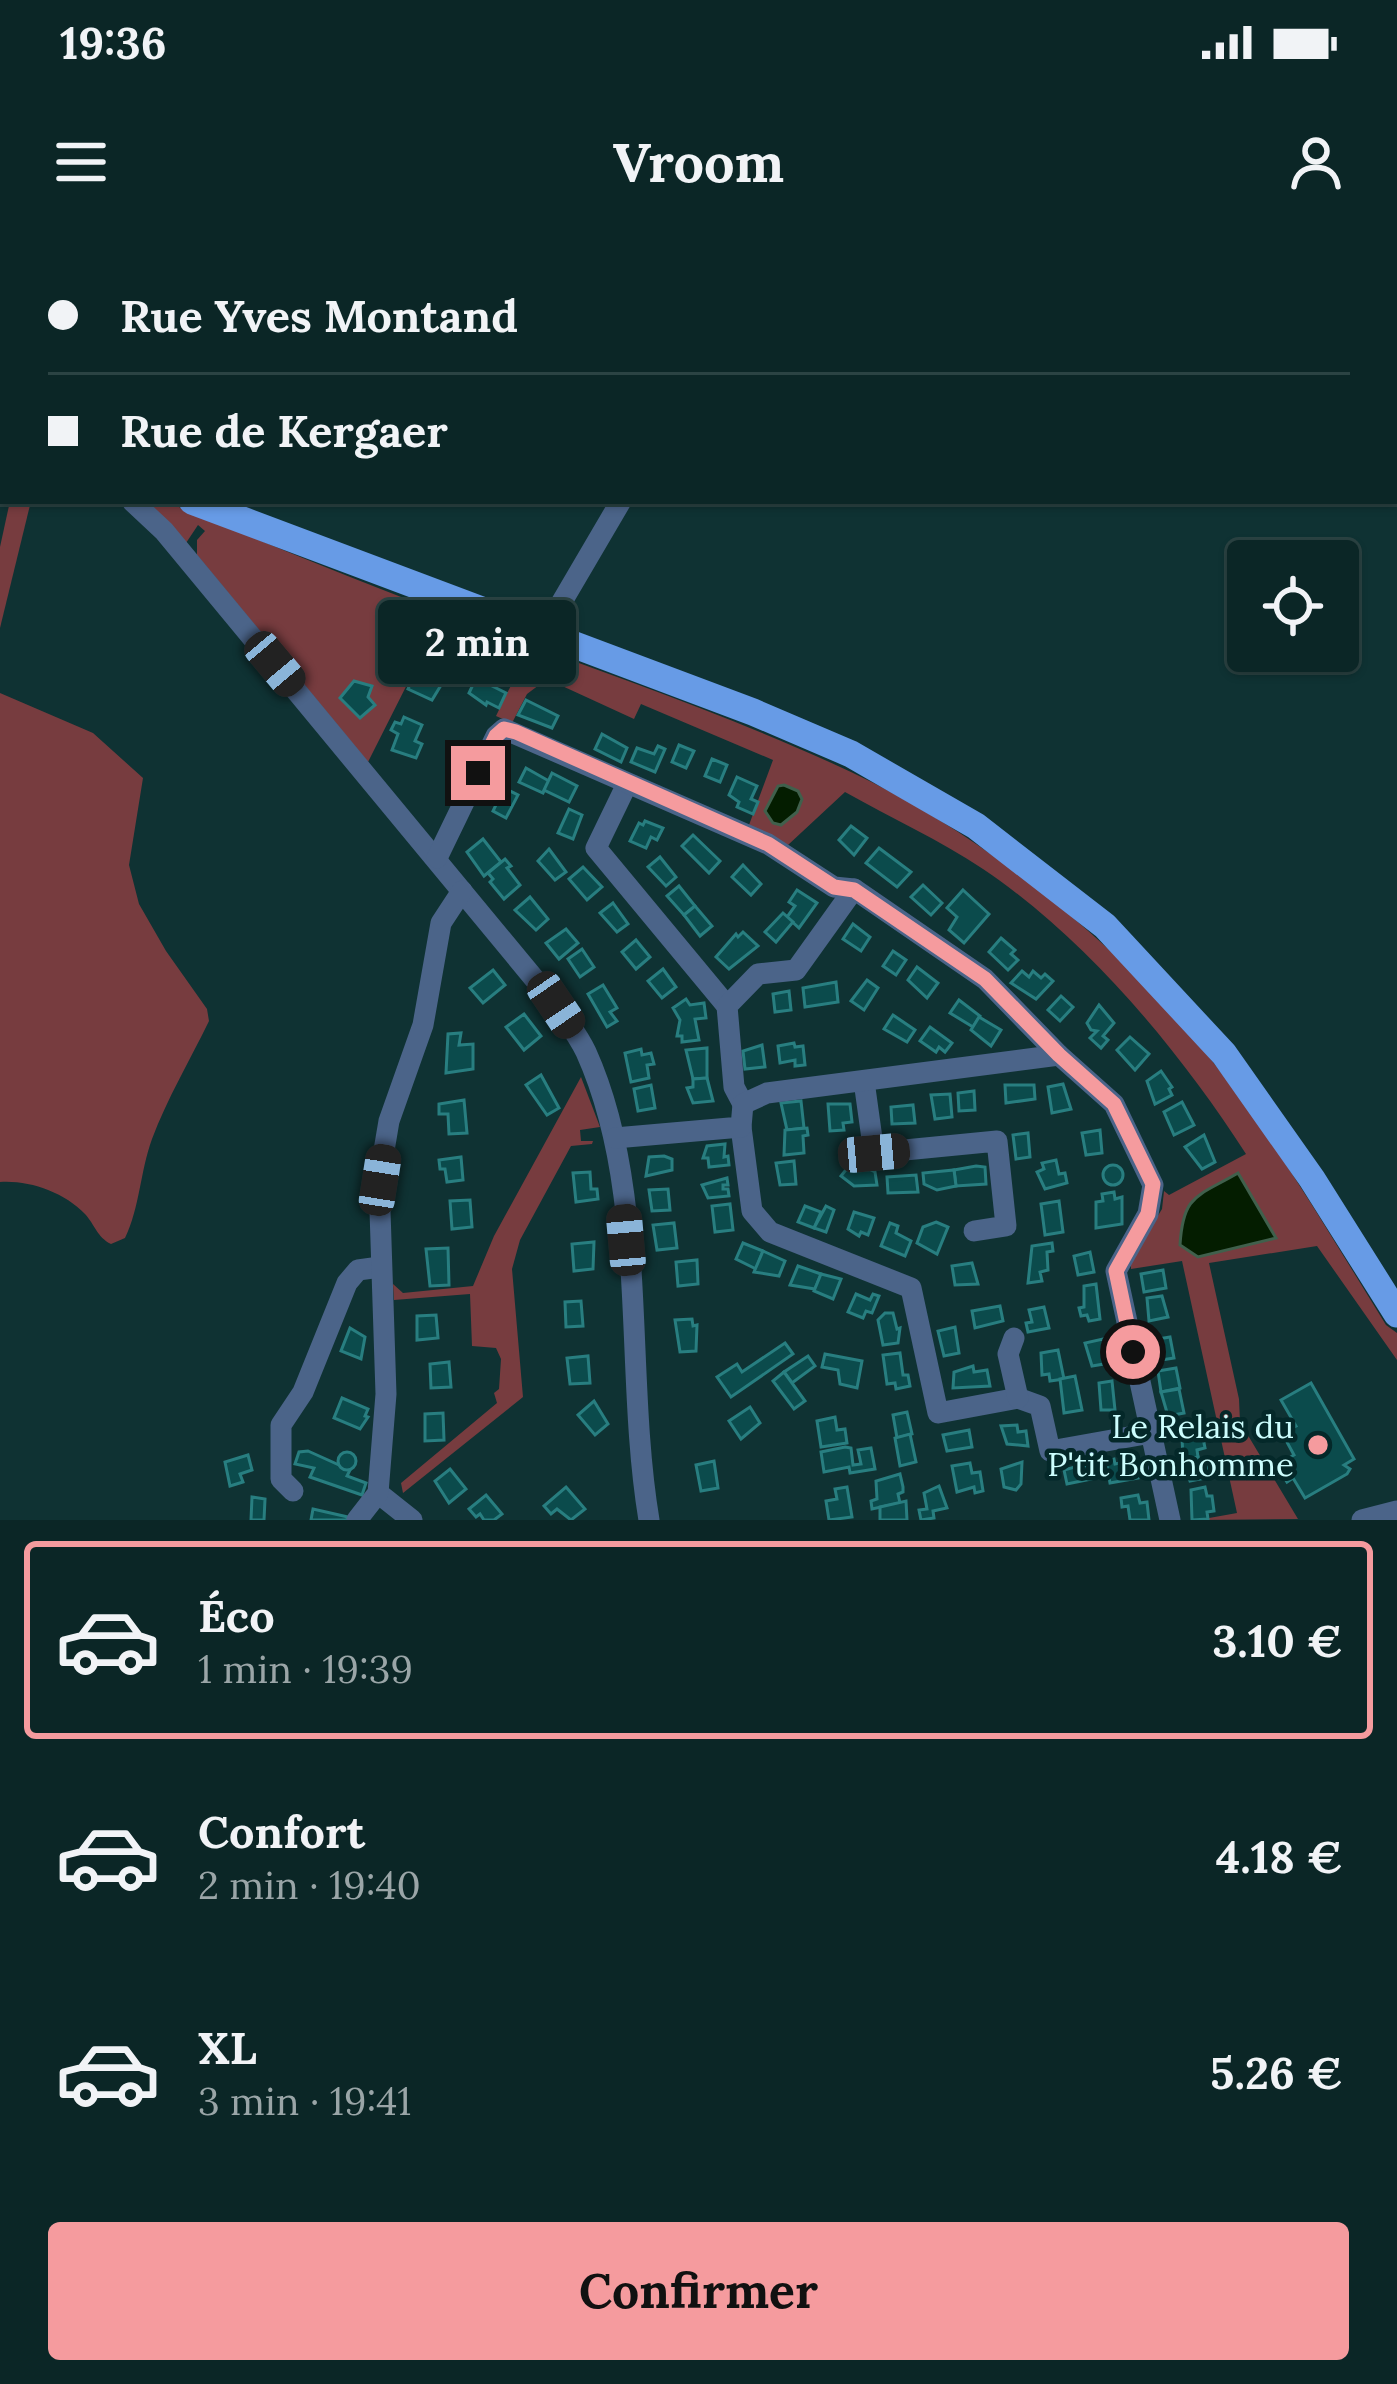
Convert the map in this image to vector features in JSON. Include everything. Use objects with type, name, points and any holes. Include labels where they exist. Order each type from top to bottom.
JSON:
[{"type":"main road","points":[[200,504],[753,712],[850,754],[925,794],[1018,857],[1117,938],[1224,1054],[1312,1179],[1397,1314]]},
{"type":"street","points":[[135,504],[164,531],[436,858],[556,1005],[584,1047],[615,1138],[649,1520]]},
{"type":"street","points":[[543,634],[620,504]]},
{"type":"street","points":[[436,858],[496,736],[504,729],[768,844],[834,887],[854,890],[985,979],[1114,1104],[1153,1184],[1148,1214],[1116,1271],[1170,1520]]},
{"type":"street","points":[[627,784],[596,848],[727,1006],[734,1087],[743,1104],[741,1127],[752,1211],[770,1232],[911,1288],[938,1413],[1018,1398],[1040,1406],[1050,1451],[1151,1433]]},
{"type":"street","points":[[727,1006],[758,974],[796,970],[854,890]]},
{"type":"street","points":[[356,1520],[378,1493],[386,1394],[380,1180],[389,1121],[423,1025],[441,923],[462,891]]},
{"type":"street","points":[[743,1104],[767,1093],[1059,1055]]},
{"type":"street","points":[[864,1081],[874,1153],[997,1141],[1006,1226],[974,1231]]},
{"type":"street","points":[[615,1138],[741,1127]]},
{"type":"street","points":[[293,1491],[281,1479],[281,1425],[303,1392],[346,1283],[358,1270],[380,1267]]},
{"type":"street","points":[[1014,1338],[1008,1354],[1018,1398]]},
{"type":"street","points":[[378,1493],[412,1520]]},
{"type":"street","points":[[1362,1520],[1397,1511]]},
{"type":"shaded area","points":[[9,504],[30,504],[0,628],[0,547]]},
{"type":"shaded area","points":[[144,504],[174,505],[421,605],[722,717],[851,772],[974,843],[1089,931],[1157,997],[1222,1073],[1280,1155],[1386,1325],[1397,1333],[1397,1360],[1317,1246],[1209,1263],[1240,1422],[1298,1519],[1198,1520],[1237,1513],[1182,1261],[1131,1269],[1131,1260],[1162,1209],[1164,1191],[1169,1195],[1246,1154],[1161,1037],[1059,928],[967,858],[845,792],[788,845],[749,825],[773,760],[641,704],[634,719],[560,685],[543,682],[527,694],[512,723],[496,716],[518,671],[436,627],[368,762],[197,555],[197,540],[205,531],[198,525],[184,546]]},
{"type":"shaded area","points":[[0,693],[93,733],[143,778],[129,865],[139,904],[207,1009],[209,1021],[152,1139],[130,1226],[125,1238],[111,1244],[67,1199],[34,1185],[0,1182]]},
{"type":"shaded area","points":[[778,786],[798,791],[802,799],[797,812],[781,825],[773,823],[765,811]]},
{"type":"shaded area","points":[[581,1077],[600,1127],[580,1130],[581,1141],[592,1144],[571,1146],[520,1240],[512,1269],[523,1397],[403,1493],[401,1483],[497,1403],[494,1393],[499,1389],[501,1359],[496,1348],[472,1346],[470,1294],[394,1300],[393,1284],[403,1293],[473,1286],[494,1236]]},
{"type":"shaded area","points":[[1238,1173],[1276,1238],[1198,1257],[1180,1245],[1189,1206]]},
{"type":"building","points":[[432,638],[444,643],[447,638],[467,647],[464,653],[472,657],[460,683],[446,677],[432,700],[408,689],[415,672],[428,678],[438,655],[426,650]]},
{"type":"building","points":[[476,678],[506,693],[499,708],[469,693]]},
{"type":"building","points":[[354,681],[372,686],[368,697],[375,705],[360,718],[340,698]]},
{"type":"building","points":[[526,700],[558,716],[552,728],[518,715]]},
{"type":"building","points":[[404,717],[422,725],[415,741],[422,744],[416,758],[392,750],[398,734],[391,730]]},
{"type":"building","points":[[602,734],[627,748],[621,762],[595,749]]},
{"type":"building","points":[[679,745],[694,751],[686,768],[672,762]]},
{"type":"building","points":[[658,746],[665,749],[655,772],[631,762],[637,748],[654,754]]},
{"type":"building","points":[[712,759],[727,765],[720,782],[705,776]]},
{"type":"building","points":[[526,768],[549,781],[543,793],[519,782]]},
{"type":"building","points":[[552,773],[577,786],[569,802],[544,790]]},
{"type":"building","points":[[737,777],[757,786],[751,799],[758,802],[753,814],[737,807],[739,802],[729,795]]},
{"type":"building","points":[[504,788],[518,795],[506,818],[493,811]]},
{"type":"building","points":[[569,809],[582,815],[573,839],[558,833]]},
{"type":"building","points":[[645,821],[663,828],[646,848],[630,841]]},
{"type":"building","points":[[851,826],[867,838],[854,855],[839,840]]},
{"type":"building","points":[[693,835],[720,861],[709,873],[682,846]]},
{"type":"building","points":[[483,839],[501,862],[484,876],[467,852]]},
{"type":"building","points":[[879,848],[911,872],[897,887],[866,863]]},
{"type":"building","points":[[549,849],[566,872],[555,880],[538,861]]},
{"type":"building","points":[[660,857],[676,877],[666,886],[648,867]]},
{"type":"building","points":[[505,859],[520,885],[504,899],[488,873]]},
{"type":"building","points":[[743,865],[761,884],[751,895],[732,877]]},
{"type":"building","points":[[583,867],[602,887],[587,900],[569,879]]},
{"type":"building","points":[[923,885],[942,903],[931,915],[911,897]]},
{"type":"building","points":[[679,886],[695,906],[684,915],[667,896]]},
{"type":"building","points":[[797,890],[817,903],[799,928],[787,917],[795,906],[789,902]]},
{"type":"building","points":[[963,890],[989,914],[964,943],[949,930],[957,917],[947,908]]},
{"type":"building","points":[[530,897],[548,919],[536,930],[515,910]]},
{"type":"building","points":[[613,903],[628,924],[617,932],[600,913]]},
{"type":"building","points":[[695,906],[712,926],[700,936],[684,915]]},
{"type":"building","points":[[783,913],[793,922],[776,942],[765,932]]},
{"type":"building","points":[[853,924],[870,937],[861,951],[843,939]]},
{"type":"building","points":[[566,929],[578,943],[559,959],[546,943]]},
{"type":"building","points":[[743,932],[758,946],[729,969],[716,957]]},
{"type":"building","points":[[1001,938],[1015,950],[1011,954],[1018,960],[1008,970],[989,952]]},
{"type":"building","points":[[636,940],[650,957],[636,969],[622,952]]},
{"type":"building","points":[[582,949],[594,967],[580,977],[568,959]]},
{"type":"building","points":[[893,951],[906,960],[896,975],[883,966]]},
{"type":"building","points":[[917,967],[938,983],[927,998],[908,980]]},
{"type":"building","points":[[663,969],[676,987],[662,998],[648,981]]},
{"type":"building","points":[[493,970],[505,985],[483,1003],[470,988]]},
{"type":"building","points":[[1022,971],[1029,977],[1033,971],[1041,978],[1045,974],[1053,981],[1036,999],[1011,983]]},
{"type":"building","points":[[867,980],[878,988],[864,1010],[851,1001]]},
{"type":"building","points":[[836,982],[838,1002],[805,1007],[803,988]]},
{"type":"building","points":[[603,985],[617,1008],[610,1012],[617,1021],[607,1027],[588,994]]},
{"type":"building","points":[[789,991],[791,1010],[775,1012],[773,994]]},
{"type":"building","points":[[1061,996],[1073,1007],[1060,1021],[1048,1010]]},
{"type":"building","points":[[686,999],[690,1005],[704,1003],[706,1018],[695,1019],[699,1040],[682,1042],[682,1036],[677,1036],[680,1020],[673,1008]]},
{"type":"building","points":[[959,1000],[980,1016],[973,1027],[950,1013]]},
{"type":"building","points":[[1099,1005],[1114,1023],[1103,1036],[1108,1040],[1101,1048],[1090,1038],[1097,1031],[1087,1023]]},
{"type":"building","points":[[524,1014],[541,1036],[524,1050],[506,1027]]},
{"type":"building","points":[[893,1015],[915,1030],[907,1042],[884,1029]]},
{"type":"building","points":[[979,1017],[1001,1030],[991,1046],[971,1030]]},
{"type":"building","points":[[930,1027],[952,1043],[945,1052],[939,1047],[936,1052],[920,1041]]},
{"type":"building","points":[[461,1033],[459,1045],[473,1044],[473,1069],[446,1073],[448,1034]]},
{"type":"building","points":[[1130,1037],[1149,1054],[1135,1070],[1117,1050]]},
{"type":"building","points":[[762,1045],[765,1067],[745,1069],[743,1051]]},
{"type":"building","points":[[778,1046],[803,1046],[805,1065],[795,1066],[795,1060],[780,1063]]},
{"type":"building","points":[[707,1048],[707,1078],[693,1079],[686,1050]]},
{"type":"building","points":[[641,1049],[642,1055],[651,1053],[654,1064],[647,1065],[649,1078],[631,1082],[625,1053]]},
{"type":"building","points":[[1161,1071],[1172,1095],[1155,1104],[1147,1081]]},
{"type":"building","points":[[541,1075],[559,1108],[547,1115],[526,1085]]},
{"type":"building","points":[[707,1078],[713,1101],[693,1103],[687,1088],[693,1087],[693,1079]]},
{"type":"building","points":[[1063,1084],[1071,1109],[1052,1113],[1048,1087]]},
{"type":"building","points":[[651,1085],[655,1108],[638,1111],[634,1089]]},
{"type":"building","points":[[1005,1085],[1034,1085],[1035,1099],[1006,1103]]},
{"type":"building","points":[[974,1091],[975,1110],[959,1111],[958,1093]]},
{"type":"building","points":[[950,1094],[952,1117],[935,1119],[931,1095]]},
{"type":"building","points":[[464,1100],[467,1133],[449,1134],[448,1114],[439,1114],[439,1104]]},
{"type":"building","points":[[801,1101],[804,1128],[787,1130],[781,1103]]},
{"type":"building","points":[[1182,1102],[1194,1125],[1174,1135],[1164,1112]]},
{"type":"building","points":[[828,1104],[850,1104],[852,1122],[843,1123],[844,1130],[830,1131]]},
{"type":"building","points":[[913,1105],[915,1123],[892,1124],[891,1107]]},
{"type":"building","points":[[807,1128],[804,1153],[784,1155],[785,1130]]},
{"type":"building","points":[[1100,1130],[1102,1153],[1086,1155],[1082,1133]]},
{"type":"building","points":[[1028,1133],[1030,1157],[1016,1159],[1013,1135]]},
{"type":"building","points":[[1204,1135],[1215,1162],[1202,1169],[1185,1147]]},
{"type":"building","points":[[725,1144],[729,1165],[709,1167],[708,1158],[703,1158],[707,1146]]},
{"type":"building","points":[[461,1157],[463,1180],[447,1182],[439,1160]]},
{"type":"building","points":[[649,1157],[672,1159],[672,1170],[646,1176]]},
{"type":"building","points":[[1056,1160],[1067,1183],[1045,1189],[1037,1172],[1044,1169],[1042,1163]]},
{"type":"building","points":[[794,1161],[796,1184],[780,1185],[776,1163]]},
{"type":"building","points":[[853,1161],[875,1172],[877,1185],[854,1186],[841,1176]]},
{"type":"building","points":[[1113,1165],[1123,1175],[1113,1185],[1103,1175]]},
{"type":"building","points":[[985,1167],[986,1184],[956,1186],[954,1170]]},
{"type":"building","points":[[954,1170],[956,1186],[937,1190],[924,1184],[923,1173]]},
{"type":"building","points":[[590,1172],[591,1189],[597,1189],[598,1199],[576,1202],[573,1173]]},
{"type":"building","points":[[916,1175],[918,1192],[888,1193],[887,1177]]},
{"type":"building","points":[[727,1178],[723,1189],[728,1189],[729,1196],[708,1198],[702,1185]]},
{"type":"building","points":[[668,1189],[670,1210],[652,1211],[649,1190]]},
{"type":"building","points":[[1114,1192],[1115,1199],[1122,1197],[1122,1224],[1096,1228],[1096,1202],[1103,1201],[1102,1194]]},
{"type":"building","points":[[470,1200],[472,1227],[452,1229],[450,1201]]},
{"type":"building","points":[[1059,1201],[1063,1232],[1045,1235],[1041,1204]]},
{"type":"building","points":[[730,1204],[733,1230],[715,1232],[712,1206]]},
{"type":"building","points":[[805,1206],[821,1212],[814,1228],[798,1222]]},
{"type":"building","points":[[826,1206],[834,1210],[826,1232],[814,1228]]},
{"type":"building","points":[[854,1212],[874,1218],[868,1235],[848,1229]]},
{"type":"building","points":[[936,1222],[948,1227],[937,1254],[917,1243],[923,1227]]},
{"type":"building","points":[[674,1223],[677,1248],[657,1250],[653,1225]]},
{"type":"building","points":[[890,1223],[898,1226],[896,1233],[911,1241],[905,1256],[881,1246]]},
{"type":"building","points":[[594,1242],[593,1269],[574,1271],[572,1244]]},
{"type":"building","points":[[743,1243],[763,1251],[756,1269],[736,1259]]},
{"type":"building","points":[[1052,1243],[1053,1251],[1047,1252],[1048,1270],[1040,1272],[1042,1281],[1028,1283],[1032,1246]]},
{"type":"building","points":[[448,1248],[449,1285],[430,1286],[426,1249]]},
{"type":"building","points":[[763,1251],[785,1261],[779,1276],[754,1272]]},
{"type":"building","points":[[1090,1252],[1094,1272],[1078,1275],[1074,1256]]},
{"type":"building","points":[[697,1260],[698,1284],[678,1286],[676,1262]]},
{"type":"building","points":[[972,1263],[978,1284],[955,1285],[952,1266]]},
{"type":"building","points":[[798,1266],[821,1274],[815,1289],[790,1285]]},
{"type":"building","points":[[1163,1270],[1166,1288],[1144,1292],[1141,1274]]},
{"type":"building","points":[[821,1274],[841,1279],[833,1299],[814,1291]]},
{"type":"building","points":[[1096,1284],[1100,1319],[1089,1321],[1079,1308],[1084,1307],[1084,1286]]},
{"type":"building","points":[[856,1294],[870,1300],[873,1294],[879,1296],[872,1313],[866,1311],[863,1318],[848,1312]]},
{"type":"building","points":[[1162,1296],[1168,1317],[1149,1321],[1147,1298]]},
{"type":"building","points":[[581,1301],[583,1326],[566,1327],[565,1302]]},
{"type":"building","points":[[1000,1306],[1003,1321],[975,1328],[972,1311]]},
{"type":"building","points":[[1044,1307],[1049,1328],[1028,1332],[1029,1310]]},
{"type":"building","points":[[893,1313],[900,1328],[898,1343],[883,1345],[878,1320]]},
{"type":"building","points":[[436,1315],[438,1338],[417,1340],[417,1316]]},
{"type":"building","points":[[692,1319],[693,1326],[697,1325],[696,1351],[680,1352],[675,1320]]},
{"type":"building","points":[[955,1327],[959,1353],[944,1356],[938,1331]]},
{"type":"building","points":[[350,1328],[365,1337],[361,1359],[341,1351]]},
{"type":"building","points":[[1170,1337],[1174,1358],[1155,1361],[1152,1340]]},
{"type":"building","points":[[1103,1339],[1110,1363],[1092,1366],[1085,1343]]},
{"type":"building","points":[[785,1343],[793,1354],[731,1397],[717,1377],[737,1364],[742,1372]]},
{"type":"building","points":[[1058,1350],[1064,1379],[1050,1381],[1049,1374],[1042,1375],[1041,1353]]},
{"type":"building","points":[[900,1353],[910,1386],[896,1389],[895,1383],[887,1384],[883,1355]]},
{"type":"building","points":[[825,1354],[862,1361],[857,1388],[840,1384],[838,1370],[822,1367]]},
{"type":"building","points":[[588,1356],[590,1383],[570,1384],[567,1358]]},
{"type":"building","points":[[808,1356],[815,1366],[792,1383],[784,1372]]},
{"type":"building","points":[[449,1362],[451,1387],[431,1388],[430,1364]]},
{"type":"building","points":[[973,1366],[974,1372],[987,1370],[990,1386],[953,1388],[954,1372]]},
{"type":"building","points":[[1176,1368],[1180,1388],[1161,1392],[1158,1371]]},
{"type":"building","points":[[784,1372],[805,1401],[794,1409],[773,1381]]},
{"type":"building","points":[[1075,1376],[1082,1410],[1064,1413],[1060,1379]]},
{"type":"building","points":[[1112,1381],[1115,1410],[1101,1410],[1099,1383]]},
{"type":"building","points":[[1311,1383],[1354,1459],[1344,1465],[1350,1469],[1347,1474],[1305,1498],[1293,1478],[1287,1482],[1277,1465],[1294,1455],[1282,1433],[1296,1426],[1281,1400]]},
{"type":"building","points":[[1179,1389],[1184,1413],[1168,1416],[1161,1392]]},
{"type":"building","points":[[342,1398],[368,1409],[360,1429],[334,1418]]},
{"type":"building","points":[[594,1401],[608,1424],[595,1435],[578,1415]]},
{"type":"building","points":[[750,1407],[760,1423],[741,1439],[729,1421]]},
{"type":"building","points":[[907,1412],[912,1434],[897,1438],[893,1415]]},
{"type":"building","points":[[443,1413],[444,1440],[425,1441],[425,1414]]},
{"type":"building","points":[[835,1417],[837,1430],[845,1429],[847,1443],[821,1447],[817,1421]]},
{"type":"building","points":[[1017,1425],[1018,1432],[1026,1431],[1028,1446],[1007,1444],[1001,1426]]},
{"type":"building","points":[[969,1430],[972,1447],[947,1451],[943,1435]]},
{"type":"building","points":[[1202,1433],[1205,1448],[1197,1450],[1198,1457],[1183,1460],[1182,1437]]},
{"type":"building","points":[[910,1434],[916,1462],[900,1466],[895,1438]]},
{"type":"building","points":[[851,1448],[853,1465],[861,1464],[858,1450],[871,1448],[875,1469],[824,1472],[821,1452]]},
{"type":"building","points":[[308,1451],[350,1470],[347,1476],[366,1483],[362,1495],[310,1477],[314,1468],[295,1464],[299,1452]]},
{"type":"building","points":[[347,1452],[356,1461],[347,1470],[338,1461]]},
{"type":"building","points":[[248,1455],[252,1470],[240,1474],[243,1482],[230,1486],[225,1462]]},
{"type":"building","points":[[1198,1457],[1199,1464],[1207,1462],[1210,1477],[1190,1481],[1183,1460]]},
{"type":"building","points":[[1114,1459],[1115,1464],[1135,1460],[1138,1478],[1110,1483],[1106,1461]]},
{"type":"building","points":[[714,1461],[718,1488],[701,1491],[696,1465]]},
{"type":"building","points":[[1022,1462],[1021,1484],[1016,1490],[1004,1487],[1001,1469]]},
{"type":"building","points":[[970,1463],[972,1473],[980,1472],[983,1491],[975,1493],[974,1487],[957,1492],[952,1466]]},
{"type":"building","points":[[1089,1466],[1091,1479],[1067,1484],[1064,1470]]},
{"type":"building","points":[[450,1469],[466,1489],[449,1503],[435,1481]]},
{"type":"building","points":[[900,1474],[900,1503],[872,1509],[876,1481]]},
{"type":"building","points":[[939,1486],[947,1508],[933,1511],[934,1518],[921,1520],[919,1510],[927,1509],[924,1493]]},
{"type":"building","points":[[566,1487],[585,1509],[571,1520],[557,1509],[551,1514],[544,1506]]},
{"type":"building","points":[[847,1487],[852,1517],[829,1520],[826,1501],[837,1499],[835,1489]]},
{"type":"building","points":[[1205,1487],[1214,1511],[1207,1512],[1208,1519],[1192,1520],[1191,1490]]},
{"type":"building","points":[[486,1495],[502,1514],[494,1520],[484,1520],[480,1514],[476,1517],[469,1509]]},
{"type":"building","points":[[1138,1495],[1140,1503],[1147,1502],[1149,1520],[1130,1520],[1128,1506],[1122,1507],[1121,1498]]},
{"type":"building","points":[[252,1497],[265,1499],[264,1520],[251,1520]]},
{"type":"building","points":[[906,1501],[907,1520],[880,1520],[880,1507]]},
{"type":"building","points":[[313,1509],[348,1517],[311,1520]]},
{"type":"place","name":"Le Relais du P'tit Bonhomme","points":[[1318,1445]]},
{"type":"route","points":[[478,773],[496,736],[504,729],[516,732],[768,844],[834,887],[854,890],[985,979],[1114,1104],[1153,1184],[1148,1214],[1116,1271],[1133,1352]]}]
